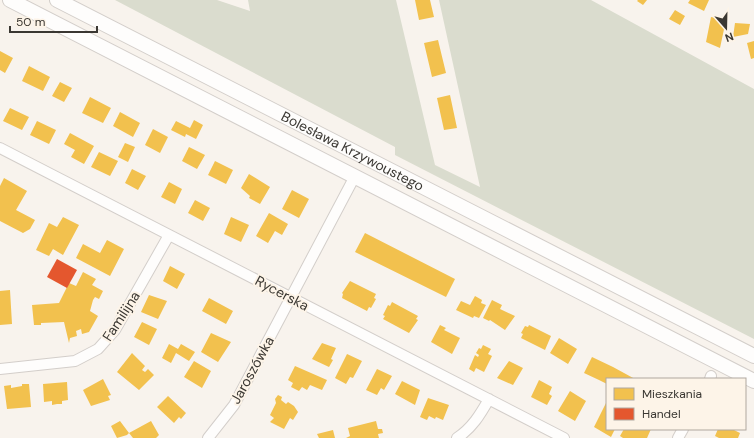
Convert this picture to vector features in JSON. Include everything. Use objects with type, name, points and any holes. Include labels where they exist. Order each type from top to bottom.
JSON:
[{"type":"main road","name":"Bolesława Krzywoustego","points":[[10,0],[754,381]]},
{"type":"main road","name":"Bolesława Krzywoustego","points":[[49,20],[46,10],[48,7],[59,1],[754,356]]},
{"type":"main road","points":[[630,317],[644,316],[648,312],[648,307],[645,300]]},
{"type":"street","name":"Rycerska","points":[[0,148],[169,234],[291,299],[564,438]]},
{"type":"street","name":"Jaroszówka","points":[[208,438],[234,405],[355,176]]},
{"type":"street","name":"Familijna","points":[[0,369],[75,361],[98,349],[115,330],[169,234]]},
{"type":"street","points":[[457,438],[479,417],[489,399]]},
{"type":"shaded area","points":[[115,0],[217,0],[250,11],[248,0],[396,0],[435,165],[480,187],[439,0],[591,0],[754,89],[754,339],[395,155],[395,147]]},
{"type":"building: Mieszkania","points":[[415,0],[430,0],[434,17],[419,20]]},
{"type":"building: Mieszkania","points":[[647,0],[643,5],[637,1]]},
{"type":"building: Mieszkania","points":[[690,0],[709,0],[704,11],[688,3]]},
{"type":"building: Mieszkania","points":[[675,10],[685,16],[680,25],[669,19]]},
{"type":"building: Mieszkania","points":[[711,17],[726,20],[720,48],[706,42]]},
{"type":"building: Mieszkania","points":[[735,23],[750,24],[748,34],[733,37]]},
{"type":"building: Mieszkania","points":[[438,40],[446,73],[432,77],[424,43]]},
{"type":"building: Mieszkania","points":[[754,41],[754,58],[751,59],[747,43]]},
{"type":"building: Mieszkania","points":[[0,51],[13,58],[5,73],[0,70]]},
{"type":"building: Mieszkania","points":[[29,66],[50,77],[43,91],[22,81]]},
{"type":"building: Mieszkania","points":[[60,82],[72,88],[64,102],[52,96]]},
{"type":"building: Mieszkania","points":[[450,95],[457,128],[444,130],[437,98]]},
{"type":"building: Mieszkania","points":[[90,97],[111,108],[103,123],[82,113]]},
{"type":"building: Mieszkania","points":[[10,108],[29,117],[22,130],[3,121]]},
{"type":"building: Mieszkania","points":[[120,112],[140,123],[133,137],[113,126]]},
{"type":"building: Mieszkania","points":[[194,120],[203,125],[196,139],[186,134],[185,137],[171,130],[176,121],[190,128]]},
{"type":"building: Mieszkania","points":[[37,121],[56,130],[49,144],[30,135]]},
{"type":"building: Mieszkania","points":[[153,129],[168,137],[160,153],[145,145]]},
{"type":"building: Mieszkania","points":[[70,133],[94,146],[84,164],[71,157],[75,150],[64,144]]},
{"type":"building: Mieszkania","points":[[125,143],[135,147],[128,162],[118,157]]},
{"type":"building: Mieszkania","points":[[189,147],[205,155],[197,169],[182,161]]},
{"type":"building: Mieszkania","points":[[99,152],[118,161],[110,176],[91,167]]},
{"type":"building: Mieszkania","points":[[215,161],[233,170],[226,184],[208,175]]},
{"type":"building: Mieszkania","points":[[132,169],[146,176],[138,190],[125,183]]},
{"type":"building: Mieszkania","points":[[249,174],[270,187],[260,204],[249,198],[250,196],[241,188]]},
{"type":"building: Mieszkania","points":[[4,178],[27,191],[16,210],[35,220],[30,229],[23,233],[0,221],[0,186]]},
{"type":"building: Mieszkania","points":[[169,182],[182,189],[175,204],[161,197]]},
{"type":"building: Mieszkania","points":[[292,190],[309,199],[299,218],[282,209]]},
{"type":"building: Mieszkania","points":[[195,200],[210,208],[203,221],[188,213]]},
{"type":"building: Mieszkania","points":[[269,213],[288,224],[282,235],[275,231],[268,243],[256,236]]},
{"type":"building: Mieszkania","points":[[63,217],[79,225],[63,255],[53,249],[49,256],[36,250],[49,223],[57,227]]},
{"type":"building: Mieszkania","points":[[231,217],[249,225],[241,242],[224,234]]},
{"type":"building: Mieszkania","points":[[365,233],[455,279],[446,297],[355,252]]},
{"type":"building: Mieszkania","points":[[107,240],[124,249],[110,276],[76,258],[83,244],[100,253]]},
{"type":"building: Mieszkania","points":[[170,266],[185,274],[177,289],[163,281]]},
{"type":"building: Mieszkania","points":[[83,272],[96,279],[92,285],[103,291],[99,299],[95,297],[93,300],[90,311],[98,316],[89,332],[82,334],[81,329],[76,331],[77,336],[70,338],[69,343],[64,322],[41,323],[41,325],[34,325],[32,305],[59,303],[69,283],[76,286]]},
{"type":"building: Mieszkania","points":[[350,281],[376,294],[374,298],[376,299],[371,308],[369,307],[367,311],[342,298],[342,293]]},
{"type":"building: Mieszkania","points":[[10,290],[12,324],[0,325],[0,291]]},
{"type":"building: Mieszkania","points":[[149,295],[167,301],[158,319],[141,312]]},
{"type":"building: Mieszkania","points":[[475,296],[482,300],[481,303],[486,305],[479,318],[474,316],[473,318],[456,310],[461,301],[470,305]]},
{"type":"building: Mieszkania","points":[[209,298],[233,311],[226,324],[202,311]]},
{"type":"building: Mieszkania","points":[[492,300],[502,305],[500,309],[515,316],[505,330],[490,320],[489,321],[483,318]]},
{"type":"building: Mieszkania","points":[[392,302],[418,316],[416,319],[418,320],[409,333],[383,319],[385,316],[383,315],[388,305],[390,306]]},
{"type":"building: Mieszkania","points":[[142,322],[157,329],[149,345],[134,337]]},
{"type":"building: Mieszkania","points":[[440,325],[446,328],[444,330],[460,338],[452,354],[431,342]]},
{"type":"building: Mieszkania","points":[[529,325],[551,336],[545,350],[521,338],[523,334],[521,333],[525,326],[528,327]]},
{"type":"building: Mieszkania","points":[[211,333],[231,342],[218,362],[201,352]]},
{"type":"building: Mieszkania","points":[[559,338],[577,349],[568,364],[550,353]]},
{"type":"building: Mieszkania","points":[[322,343],[336,348],[331,359],[333,360],[329,367],[312,359]]},
{"type":"building: Mieszkania","points":[[169,344],[178,349],[181,344],[195,352],[189,361],[176,353],[171,363],[162,358]]},
{"type":"building: Mieszkania","points":[[483,345],[491,349],[488,354],[492,356],[484,372],[476,368],[474,372],[469,369],[475,355],[478,357],[479,355],[476,353]]},
{"type":"building: Mieszkania","points":[[132,353],[145,366],[142,370],[145,372],[148,369],[154,375],[139,390],[117,372]]},
{"type":"building: Mieszkania","points":[[347,354],[362,361],[353,378],[350,377],[346,384],[335,378]]},
{"type":"building: Mieszkania","points":[[592,357],[633,378],[606,378],[606,384],[584,373]]},
{"type":"building: Mieszkania","points":[[194,361],[211,371],[202,388],[184,377]]},
{"type":"building: Mieszkania","points":[[509,361],[523,368],[513,385],[497,378]]},
{"type":"building: Mieszkania","points":[[295,366],[327,380],[322,390],[310,385],[307,390],[302,387],[299,391],[291,387],[293,383],[288,380]]},
{"type":"building: Mieszkania","points":[[377,369],[392,376],[384,390],[381,388],[377,395],[366,390]]},
{"type":"building: Mieszkania","points":[[103,379],[111,395],[108,396],[110,400],[91,406],[83,390]]},
{"type":"building: Mieszkania","points":[[539,380],[552,387],[549,394],[552,396],[547,405],[531,397]]},
{"type":"building: Mieszkania","points":[[402,381],[420,390],[415,405],[395,394]]},
{"type":"building: Mieszkania","points":[[67,382],[68,400],[62,401],[62,404],[52,405],[52,401],[44,402],[43,384]]},
{"type":"building: Mieszkania","points":[[22,384],[29,384],[31,407],[7,409],[4,386],[11,385],[11,388],[22,386]]},
{"type":"building: Mieszkania","points":[[570,391],[586,401],[575,421],[558,411]]},
{"type":"building: Mieszkania","points":[[278,395],[282,397],[281,400],[286,404],[288,402],[294,406],[298,412],[293,420],[290,418],[284,429],[270,422],[274,418],[270,415],[276,403],[275,399]]},
{"type":"building: Mieszkania","points":[[168,396],[186,413],[181,419],[179,417],[174,423],[157,407]]},
{"type":"building: Mieszkania","points":[[428,398],[449,405],[443,420],[436,417],[435,419],[429,416],[427,420],[420,417]]},
{"type":"building: Mieszkania","points":[[606,403],[606,430],[614,430],[611,437],[594,427]]},
{"type":"building: Mieszkania","points":[[120,421],[129,433],[117,438],[111,426]]},
{"type":"building: Mieszkania","points":[[151,421],[159,435],[156,438],[133,438],[129,433]]},
{"type":"building: Mieszkania","points":[[376,421],[378,429],[382,429],[383,433],[378,434],[379,438],[346,438],[350,436],[348,428]]},
{"type":"building: Mieszkania","points":[[333,430],[335,438],[319,438],[317,434]]},
{"type":"building: Mieszkania","points":[[623,430],[651,430],[647,438],[623,438],[620,436]]},
{"type":"building: Mieszkania","points":[[718,430],[734,430],[740,433],[738,438],[719,438],[715,436]]},
{"type":"building: Handel","points":[[57,259],[77,270],[67,288],[47,277]]}]
